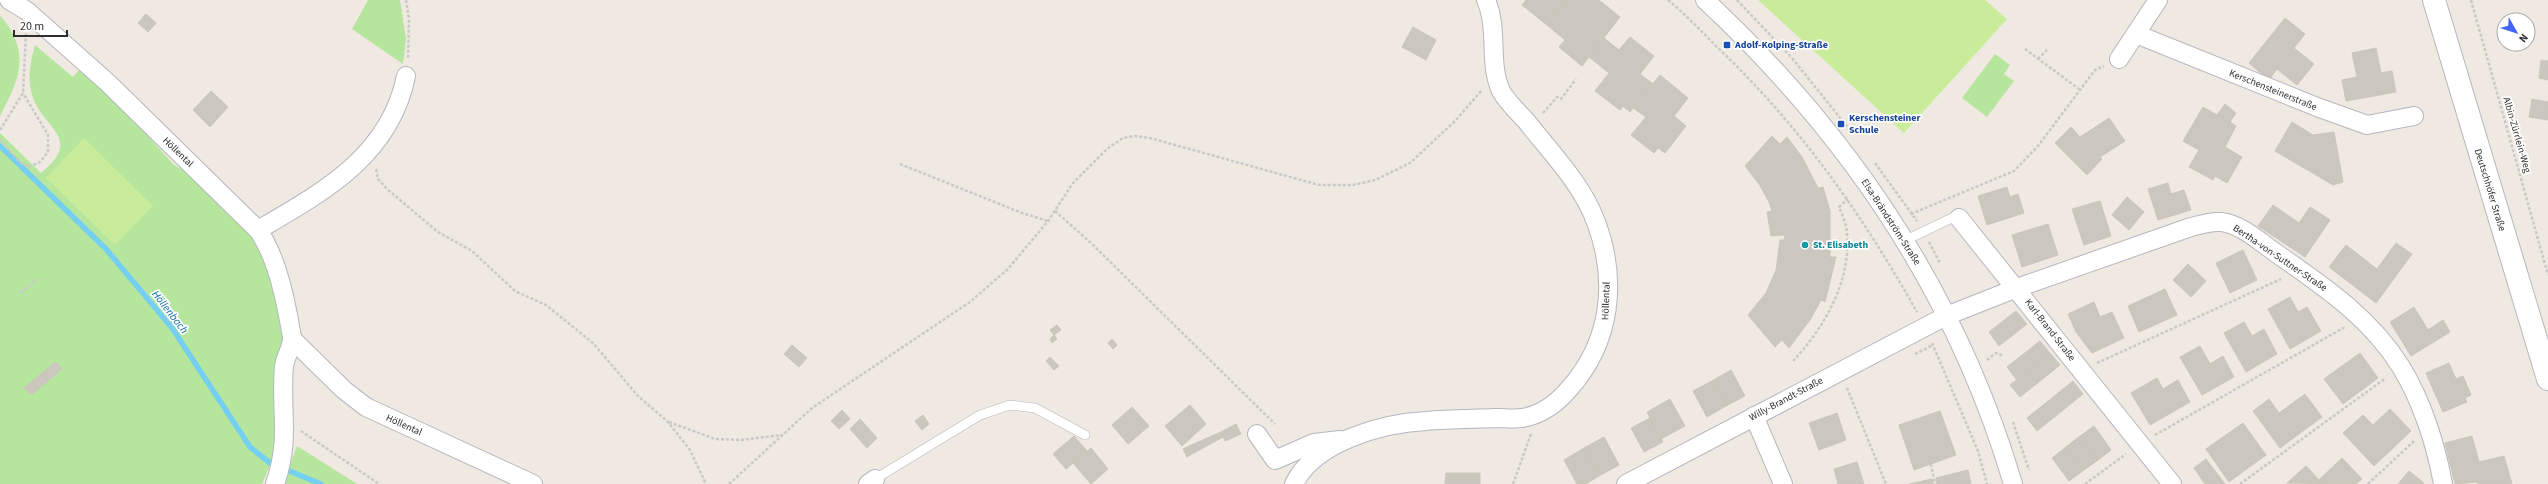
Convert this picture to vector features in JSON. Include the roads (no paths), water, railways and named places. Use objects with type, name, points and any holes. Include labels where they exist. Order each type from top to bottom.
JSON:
[{"type":"main road","name":"Deutschhöfer Straße","points":[[2434,0],[2548,379]]},
{"type":"street","name":"Höllental","points":[[10,0],[27,11],[108,84],[258,230],[270,248],[292,339],[344,390],[366,407],[533,484]]},
{"type":"street","name":"Höllental","points":[[1257,434],[1275,460],[1314,444],[1343,440],[1423,421],[1522,418],[1540,412],[1560,398],[1575,382],[1599,344],[1607,313],[1606,270],[1597,224],[1586,198],[1562,164],[1502,92],[1495,75],[1495,38],[1486,0]]},
{"type":"street","name":"Elsa-Brändström-Straße","points":[[1705,0],[1765,58],[1803,100],[1829,132],[1906,240],[1965,354],[1997,432],[2013,484]]},
{"type":"street","points":[[2119,59],[2158,0]]},
{"type":"street","name":"Kerschensteinerstraße","points":[[2136,34],[2317,108],[2368,125],[2414,116]]},
{"type":"street","points":[[258,230],[313,198],[342,177],[375,146],[392,119],[406,76]]},
{"type":"street","name":"Karl-Brand-Straße","points":[[1959,218],[2017,288],[2172,484]]},
{"type":"street","name":"Bertha-von-Suttner-Straße","points":[[1946,316],[2017,288],[2206,222],[2220,222],[2244,231],[2331,292],[2362,318],[2388,347],[2401,367],[2421,407],[2443,484]]},
{"type":"street","name":"Willy-Brandt-Straße","points":[[1626,484],[1946,316]]},
{"type":"street","points":[[275,483],[283,460],[286,420],[284,366],[292,339]]},
{"type":"street","points":[[1754,416],[1783,484]]},
{"type":"street","name":"Höllental","points":[[1294,484],[1313,461],[1343,440]]},
{"type":"lane","points":[[1906,240],[1954,217],[1959,218]]},
{"type":"lane","points":[[872,482],[980,415],[1010,405],[1035,408],[1085,435]]},
{"type":"waterway","name":"Höllenbach","points":[[0,146],[106,249],[172,328],[250,447],[270,463],[321,484]]},
{"type":"place","name":"Adolf-Kolping-Straße","points":[[1727,45]]},
{"type":"place","name":"Kerschensteiner Schule","points":[[1841,124]]},
{"type":"place","name":"St. Elisabeth","points":[[1805,245]]}]
